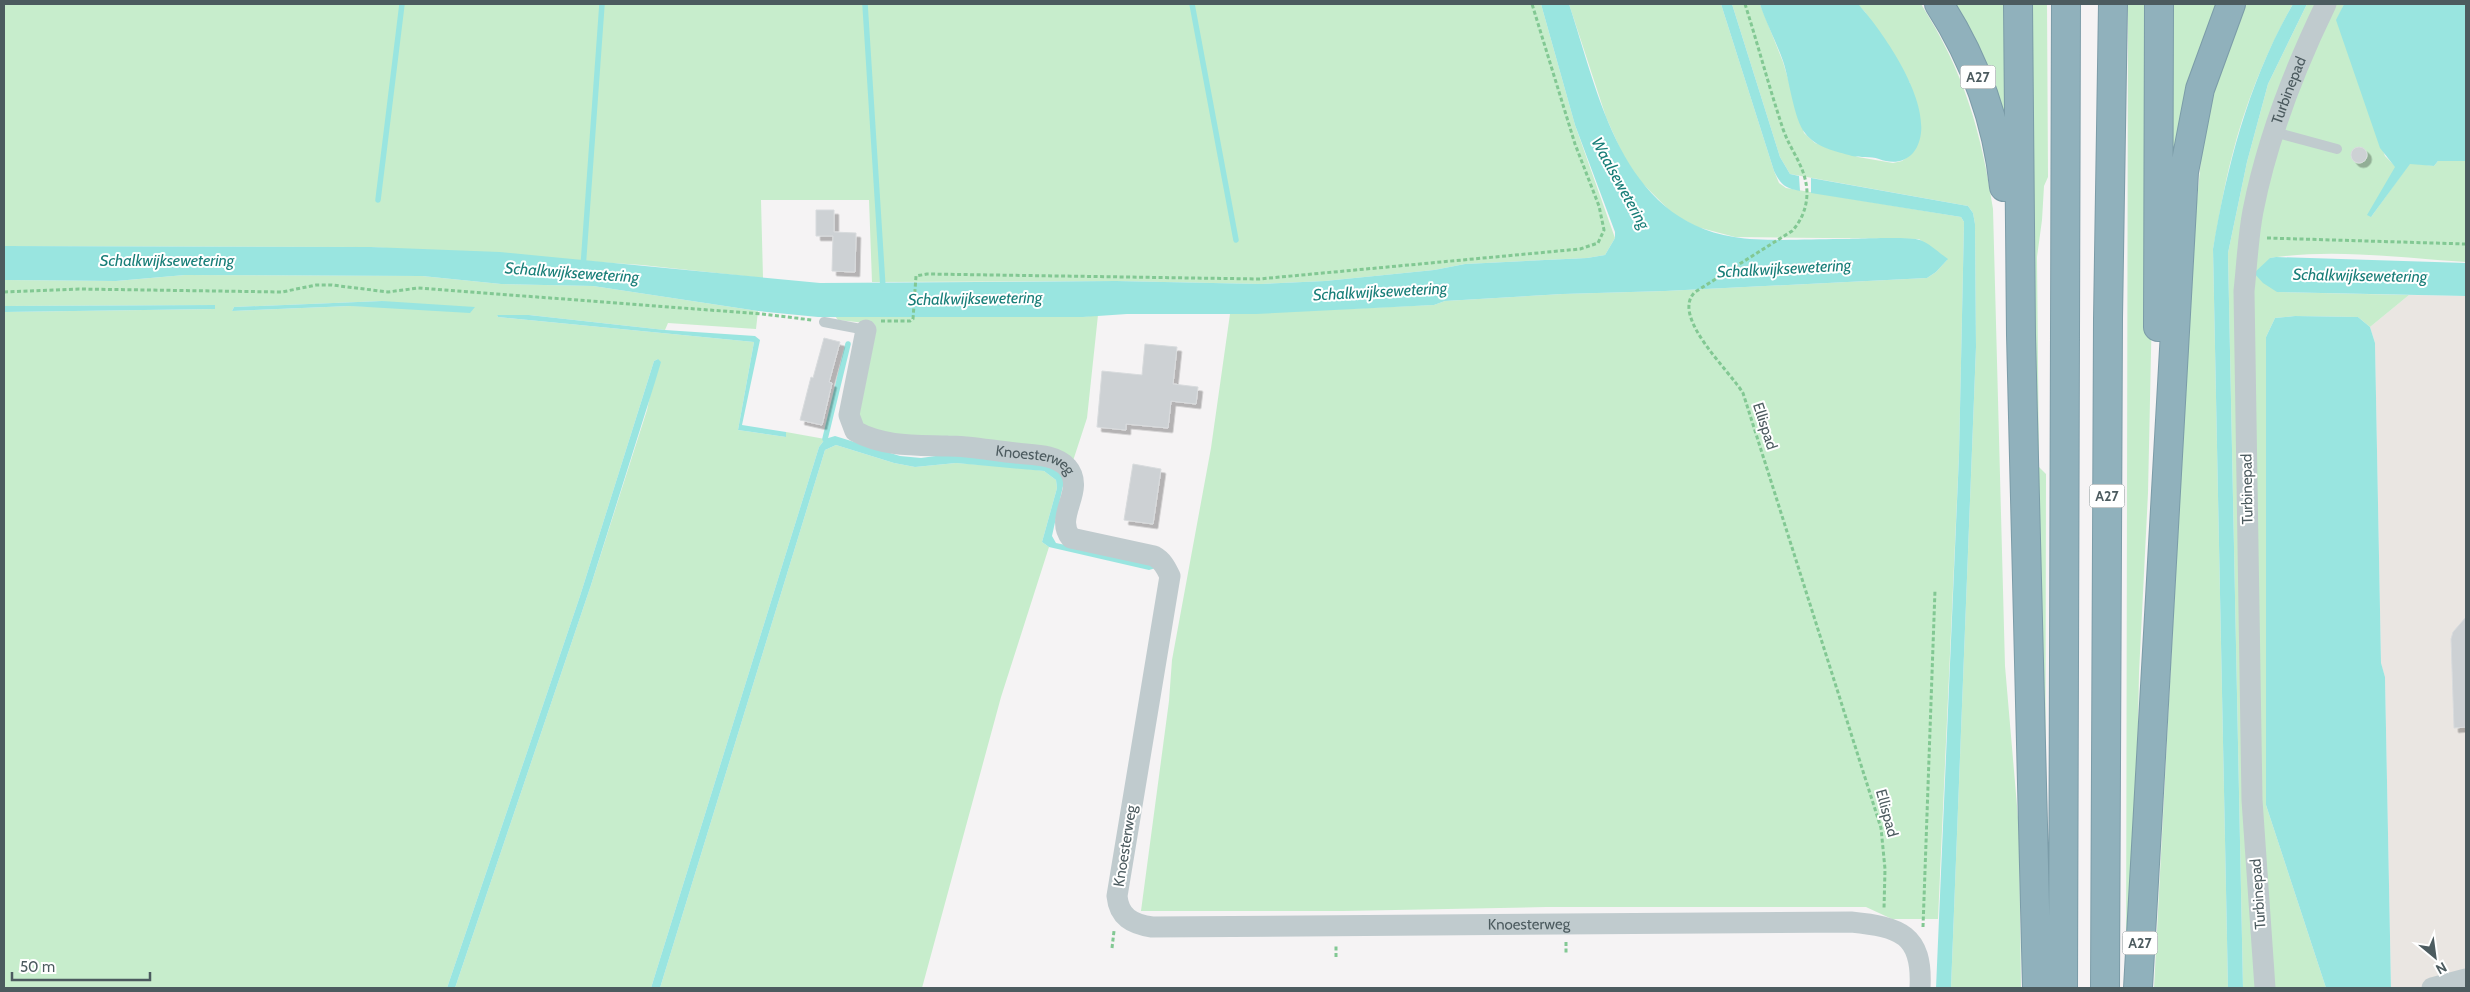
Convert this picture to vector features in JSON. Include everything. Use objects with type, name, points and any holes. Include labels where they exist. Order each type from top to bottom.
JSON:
[{"type":"highway","name":"A27","points":[[1939,4],[1959,35],[1983,90],[1999,145],[2021,335]]},
{"type":"highway","name":"A27","points":[[2018,4],[2021,335],[2038,988]]},
{"type":"highway","points":[[2063,988],[2066,4]]},
{"type":"highway","name":"A27","points":[[2105,988],[2108,319],[2113,4]]},
{"type":"highway","name":"A27","points":[[2159,4],[2157,364],[2164,510]]},
{"type":"highway","name":"A27","points":[[2138,988],[2184,172],[2200,89],[2231,4]]},
{"type":"street","name":"Turbinepad","points":[[2265,988],[2252,790],[2244,291],[2253,211],[2274,132],[2287,89],[2326,4]]},
{"type":"street","name":"Knoesterweg","points":[[866,330],[849,416],[855,431],[868,438],[889,443],[912,446],[949,446],[1040,456],[1060,461],[1073,478],[1073,492],[1064,520],[1066,530],[1072,538],[1154,556],[1162,562],[1168,571],[1170,576],[1117,896],[1120,912],[1130,921],[1152,927],[1831,922],[1882,927],[1903,935],[1913,944],[1921,966],[1920,988]]},
{"type":"street","points":[[2432,988],[2466,980]]},
{"type":"lane","points":[[2274,132],[2337,149]]},
{"type":"lane","points":[[824,322],[866,330]]},
{"type":"path","points":[[866,330],[872,320],[910,321],[913,319],[916,276],[926,274],[1259,279],[1552,252],[1598,243],[1604,230],[1599,206],[1575,144],[1532,4]]},
{"type":"path","name":"Ellispad","points":[[1745,4],[1783,129],[1805,174],[1806,206],[1801,220],[1789,234],[1695,292],[1687,304],[1689,319],[1699,336],[1735,379],[1743,394],[1882,828],[1885,869],[1882,927]]},
{"type":"path","points":[[2250,238],[2466,244]]},
{"type":"path","points":[[4,292],[78,289],[282,292],[316,285],[332,285],[388,292],[418,288],[742,312],[824,322]]},
{"type":"path","points":[[1921,966],[1935,590]]},
{"type":"shaded area","points":[[2409,295],[2466,296],[2466,988],[2391,988],[2385,677],[2381,664],[2375,343],[2370,327]]},
{"type":"green space","points":[[4,4],[1541,4],[1575,125],[1615,238],[1605,255],[1587,258],[1465,264],[1434,270],[1325,281],[1261,284],[1116,281],[872,282],[869,200],[761,200],[763,278],[642,265],[371,247],[4,246]]},
{"type":"green space","points":[[1569,4],[1721,4],[1779,183],[1786,188],[1961,217],[1964,222],[1959,455],[1938,919],[1892,919],[1866,907],[1546,907],[1343,911],[1141,911],[1169,701],[1172,660],[1211,448],[1230,314],[1434,305],[1445,301],[1563,294],[1927,278],[1936,272],[1947,260],[1919,239],[1735,237],[1697,227],[1673,214],[1638,179],[1622,153],[1606,117]]},
{"type":"green space","points":[[1732,4],[1760,4],[1783,62],[1804,133],[1815,143],[1858,157],[1893,163],[1902,161],[1910,155],[1910,83],[1865,12],[1857,4],[1921,4],[1949,54],[1969,102],[1983,153],[1993,209],[2005,666],[2019,829],[2021,988],[1951,988],[1976,347],[1975,224],[1973,213],[1968,206],[1790,174],[1780,157]]},
{"type":"green space","points":[[1947,4],[2012,4],[2013,151]]},
{"type":"green space","points":[[2023,4],[2047,4],[2048,177],[2044,186],[2037,257],[2039,467],[2046,474],[2045,972]]},
{"type":"green space","points":[[2128,4],[2152,4],[2153,259],[2148,493],[2139,673],[2134,932],[2126,988]]},
{"type":"green space","points":[[2165,4],[2225,4],[2174,272]]},
{"type":"green space","points":[[2246,4],[2293,4],[2274,40],[2243,117],[2229,167],[2213,249],[2228,988],[2154,988],[2193,242],[2201,159],[2214,89]]},
{"type":"green space","points":[[2307,4],[2344,4],[2337,20],[2385,156],[2396,167],[2371,217],[2410,163],[2434,166],[2438,161],[2466,161],[2466,262],[2343,254],[2294,255],[2270,258],[2277,292],[2409,295],[2370,327],[2358,317],[2295,316],[2275,318],[2266,337],[2266,805],[2326,988],[2243,988],[2228,253],[2247,162],[2268,84]]},
{"type":"green space","points":[[185,275],[422,276],[501,284],[593,286],[758,311],[756,329],[668,323],[665,330],[529,315],[497,315],[498,317],[754,342],[738,430],[786,437],[786,432],[825,439],[819,447],[651,988],[455,988],[591,585],[647,410],[658,359],[654,361],[580,596],[447,988],[4,988],[4,312],[215,309],[215,305],[4,306],[4,280],[116,281]],"holes":[[[382,301],[398,307],[350,306],[232,311],[234,307]]]},
{"type":"green space","points":[[1098,315],[1087,418],[1071,467],[867,435],[856,413],[865,380],[875,324],[838,320],[835,316],[1083,317]]},
{"type":"green space","points":[[836,445],[894,463],[915,467],[956,463],[1012,467],[1044,471],[1056,480],[1057,488],[1042,542],[1049,547],[1001,697],[922,988],[660,988],[825,450]]},
{"type":"water","points":[[1541,4],[1569,4],[1605,113],[1620,148],[1640,179],[1665,206],[1696,226],[1734,237],[1759,239],[1914,239],[1927,243],[1948,259],[1936,272],[1927,278],[1563,294],[1445,301],[1434,305],[1256,314],[1127,314],[1083,317],[818,317],[758,311],[593,286],[501,284],[422,276],[185,275],[116,281],[4,280],[4,246],[371,247],[500,252],[820,283],[1116,281],[1261,284],[1325,281],[1434,270],[1465,264],[1587,258],[1605,255],[1615,238],[1615,232],[1575,125]]},
{"type":"water","points":[[1721,4],[1732,4],[1780,157],[1790,174],[1799,176],[1800,191],[1784,185],[1774,171]]},
{"type":"water","points":[[1760,4],[1859,5],[1895,54],[1916,97],[1921,118],[1920,137],[1913,153],[1909,157],[1896,162],[1852,156],[1820,146],[1805,133],[1798,119],[1783,61]]},
{"type":"water","points":[[2293,4],[2307,4],[2268,84],[2247,162],[2228,253],[2243,988],[2228,988],[2213,249],[2225,186],[2252,92],[2264,62]]},
{"type":"water","points":[[2344,4],[2466,4],[2466,161],[2438,161],[2434,166],[2410,164],[2371,217],[2367,215],[2395,167],[2380,148],[2336,20]]},
{"type":"water","points":[[1811,178],[1968,206],[1973,213],[1975,224],[1976,347],[1951,988],[1936,988],[1959,455],[1964,222],[1961,217],[1811,193]]},
{"type":"water","name":"Schalkwijksewetering","points":[[2270,258],[2466,263],[2466,296],[2277,292],[2263,283],[2254,273]]},
{"type":"water","points":[[382,301],[475,307],[470,313],[350,306],[232,311],[234,307]]},
{"type":"water","points":[[215,305],[215,309],[4,312],[4,306]]},
{"type":"water","points":[[497,315],[529,315],[665,330],[755,336],[760,340],[742,425],[786,432],[786,437],[738,430],[754,342],[498,317]]},
{"type":"water","points":[[2295,316],[2358,317],[2370,327],[2375,343],[2381,663],[2385,677],[2391,988],[2326,988],[2266,805],[2266,337],[2275,318]]},
{"type":"water","points":[[658,359],[661,362],[591,585],[455,988],[447,988],[580,596],[654,361]]},
{"type":"water","points":[[835,436],[900,456],[921,458],[950,454],[1047,464],[1065,477],[1052,536],[1056,543],[1154,564],[1156,568],[1149,570],[1049,547],[1042,542],[1057,488],[1056,480],[1044,471],[956,463],[915,467],[894,463],[836,445],[825,450],[660,988],[651,988],[819,447],[825,439]]},
{"type":"building","points":[[2359,147],[2365,149],[2367,155],[2365,161],[2359,163],[2353,161],[2351,155],[2353,149]]},
{"type":"building","points":[[816,210],[834,210],[834,232],[856,233],[855,272],[832,271],[833,236],[816,236]]},
{"type":"building","points":[[824,338],[840,342],[829,382],[832,383],[822,425],[800,420],[811,377],[813,378]]},
{"type":"building","points":[[1145,344],[1177,347],[1173,384],[1198,387],[1196,404],[1171,401],[1168,428],[1126,424],[1126,430],[1097,427],[1102,371],[1142,375]]},
{"type":"building","points":[[1133,464],[1161,469],[1153,524],[1124,520]]},
{"type":"building","points":[[2466,617],[2466,727],[2454,728],[2451,639],[2453,632]]},
{"type":"waterway","points":[[378,200],[402,4]]},
{"type":"waterway","name":"Schalkwijksewetering","points":[[583,268],[602,4]]},
{"type":"waterway","points":[[865,4],[883,288]]},
{"type":"waterway","points":[[1192,4],[1236,240]]},
{"type":"waterway","points":[[825,439],[848,344]]},
{"type":"water label","name":"Waalsewetering","points":[[1621,183]]}]
